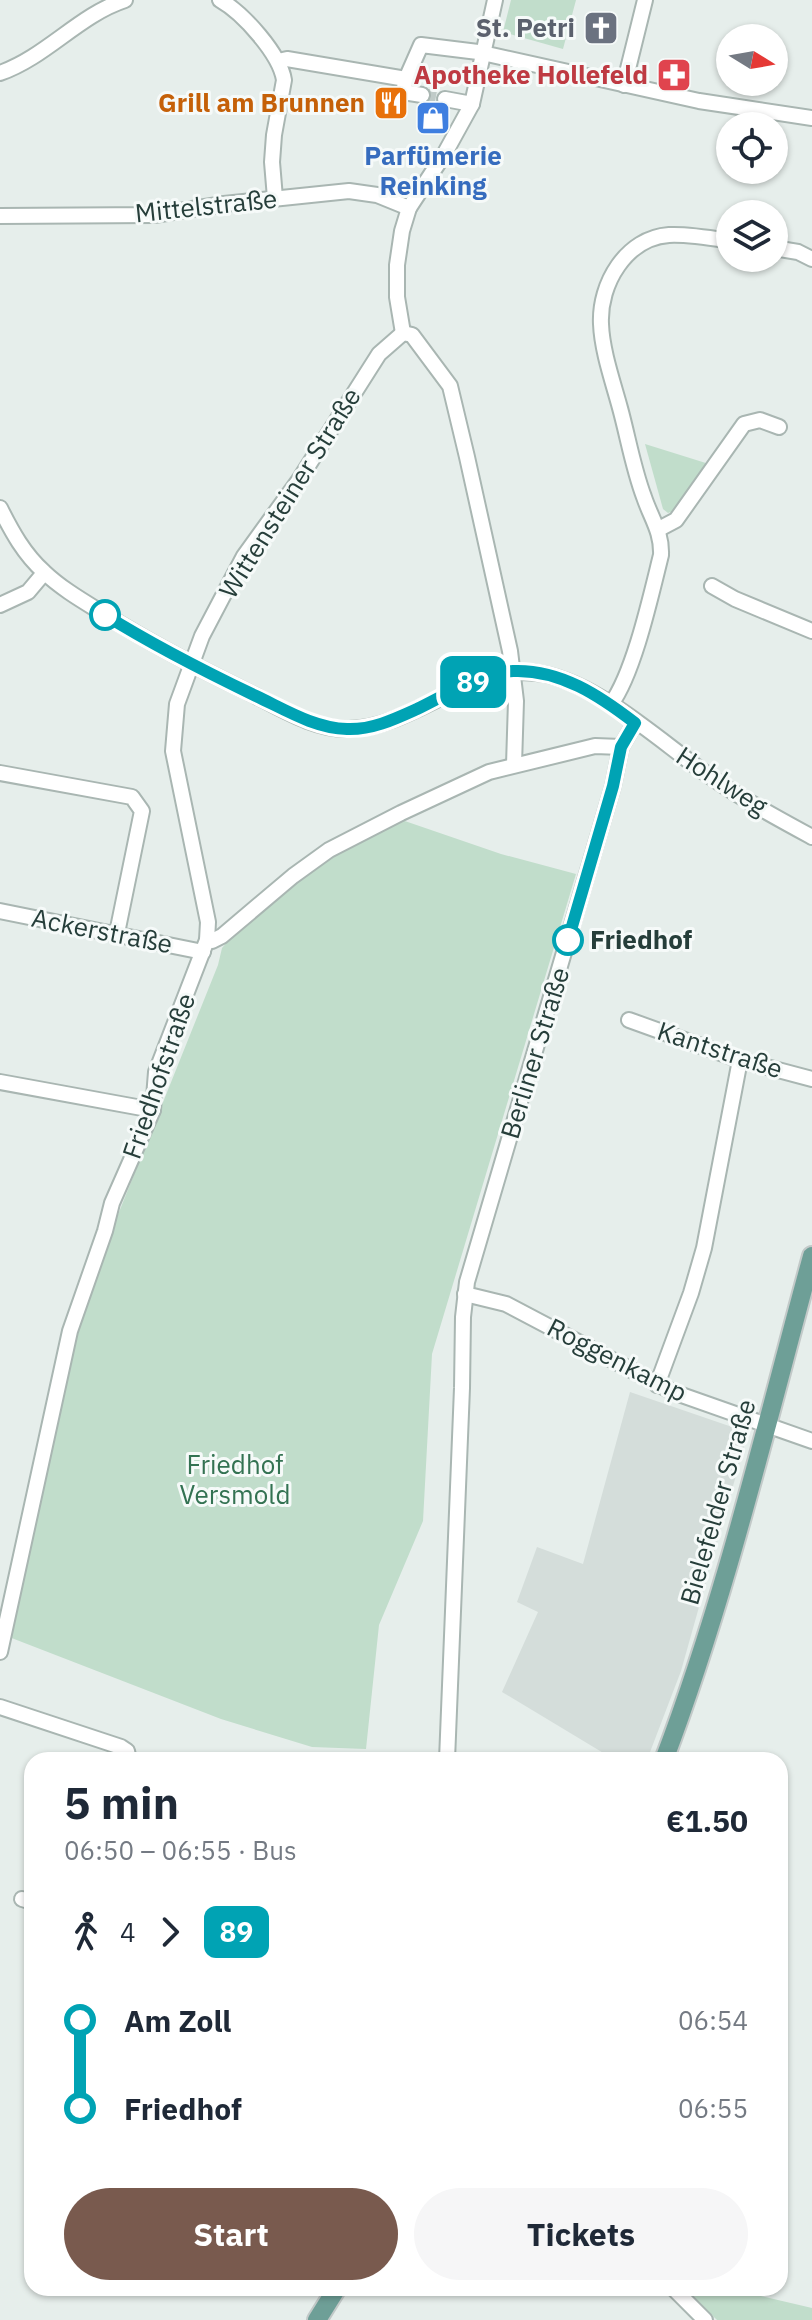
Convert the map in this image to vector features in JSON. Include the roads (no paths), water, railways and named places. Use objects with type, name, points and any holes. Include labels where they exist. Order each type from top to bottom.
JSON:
[{"type":"main road","name":"Bielefelder Straße","points":[[667,1752],[690,1690],[768,1425],[812,1256]]},
{"type":"main road","points":[[317,2320],[332,2296]]},
{"type":"street","points":[[0,73],[108,6],[125,0]]},
{"type":"street","points":[[220,0],[245,21],[278,61],[284,80],[274,135],[272,162],[275,198]]},
{"type":"street","points":[[495,0],[472,104],[409,208],[397,265],[397,297],[403,333],[412,335],[450,386],[512,671],[516,714],[514,765]]},
{"type":"street","points":[[624,85],[645,0]]},
{"type":"street","points":[[422,95],[403,92],[405,79],[421,45],[483,53],[699,101],[812,118]]},
{"type":"street","points":[[278,61],[287,59],[405,79]]},
{"type":"street","points":[[445,99],[472,104]]},
{"type":"street","name":"Mittelstraße","points":[[0,216],[142,215],[349,191],[377,195],[409,208]]},
{"type":"street","points":[[611,704],[627,672],[661,555],[659,529],[644,498],[616,393],[601,325],[603,298],[623,258],[635,248],[667,235],[716,240]]},
{"type":"street","points":[[788,250],[812,259]]},
{"type":"street","name":"Wittensteiner Straße","points":[[205,946],[208,922],[173,751],[177,704],[202,636],[244,556],[299,480],[379,354],[403,333]]},
{"type":"street","points":[[659,529],[676,520],[744,424],[760,420],[779,427]]},
{"type":"street","points":[[0,508],[18,544],[44,573],[69,592],[136,635],[312,723],[347,729],[384,724],[471,683],[512,671],[564,680],[611,704],[635,723]]},
{"type":"street","points":[[0,605],[28,592],[44,573]]},
{"type":"street","points":[[712,586],[735,599],[812,631]]},
{"type":"street","name":"Berliner Straße","points":[[447,1752],[465,1294],[613,786],[621,747],[635,723]]},
{"type":"street","name":"Hohlweg","points":[[635,723],[711,777],[812,837]]},
{"type":"street","points":[[205,946],[222,936],[329,850],[489,772],[595,746],[621,747]]},
{"type":"street","points":[[0,773],[132,797],[142,811],[117,933]]},
{"type":"street","name":"Ackerstraße","points":[[0,911],[205,946]]},
{"type":"street","name":"Friedhofstraße","points":[[0,1652],[70,1331],[112,1203],[153,1110],[156,1072],[205,946]]},
{"type":"street","name":"Kantstraße","points":[[629,1020],[740,1060],[812,1079]]},
{"type":"street","points":[[657,1385],[704,1248],[740,1060]]},
{"type":"street","points":[[0,1082],[153,1110]]},
{"type":"street","name":"Roggenkamp","points":[[465,1294],[506,1304],[657,1385],[812,1441]]},
{"type":"street","points":[[0,1707],[121,1747],[127,1752]]},
{"type":"street","points":[[681,2296],[705,2320]]},
{"type":"tunnel","points":[[422,95],[445,99]]},
{"type":"place","name":"St. Petri","points":[[601,28]]},
{"type":"place","name":"Apotheke Hollefeld","points":[[674,75]]},
{"type":"place","name":"Grill am Brunnen","points":[[391,103]]},
{"type":"place","name":"Parfümerie Reinking","points":[[433,118]]},
{"type":"place","name":"Friedhof","points":[[568,940]]},
{"type":"park label","name":"Friedhof Versmold","points":[[235,1480]]}]
